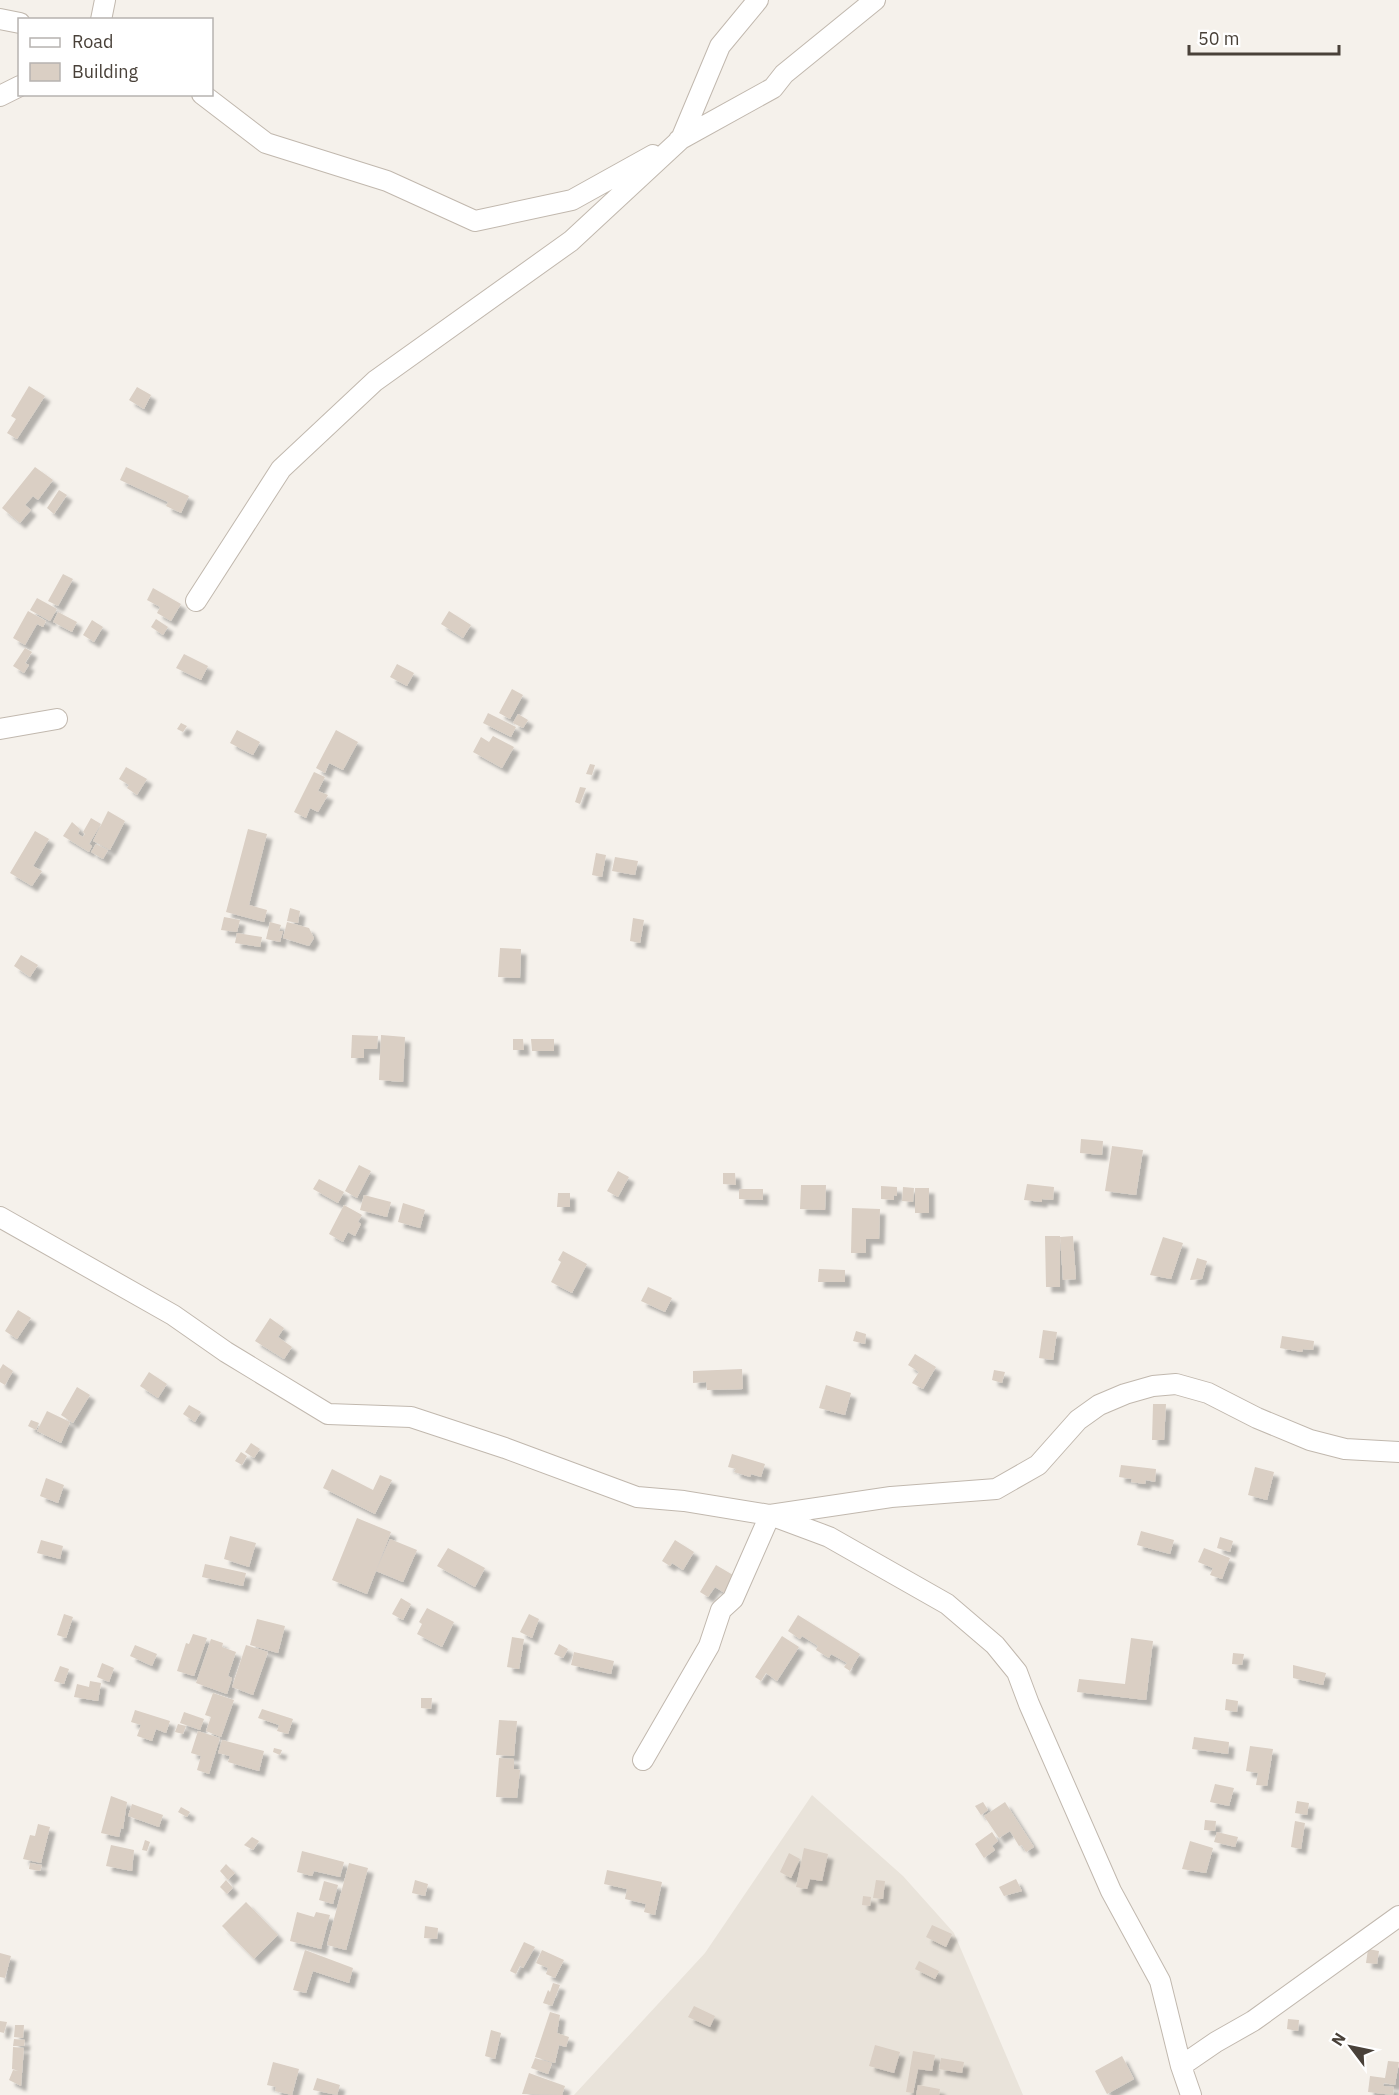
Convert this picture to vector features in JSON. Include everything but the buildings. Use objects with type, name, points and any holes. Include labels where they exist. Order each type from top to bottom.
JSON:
[{"type":"street","points":[[101,18],[105,0]]},
{"type":"street","points":[[196,601],[281,469],[375,381],[572,241],[681,139],[720,46],[758,0]]},
{"type":"street","points":[[205,96],[266,142],[387,181],[475,221],[572,200],[773,88],[783,74],[875,0]]},
{"type":"street","points":[[0,19],[18,23]]},
{"type":"street","points":[[0,96],[18,87]]},
{"type":"street","points":[[0,729],[57,718]]},
{"type":"street","points":[[0,1217],[173,1315],[226,1352],[328,1414],[411,1418],[505,1448],[637,1497],[684,1501],[770,1515],[829,1538],[947,1604],[995,1645],[1017,1672],[1111,1891],[1160,1981],[1180,2066],[1191,2095]]},
{"type":"street","points":[[770,1515],[891,1497],[996,1489],[1038,1465],[1078,1420],[1099,1405],[1153,1386],[1176,1384],[1208,1393],[1257,1418],[1310,1440],[1345,1449],[1399,1452]]},
{"type":"street","points":[[644,1760],[709,1646],[721,1610],[733,1599],[770,1515]]},
{"type":"street","points":[[1180,2066],[1253,2021],[1399,1916]]},
{"type":"shaded area","points":[[812,1795],[903,1876],[954,1933],[1023,2095],[574,2095],[705,1953]]}]
